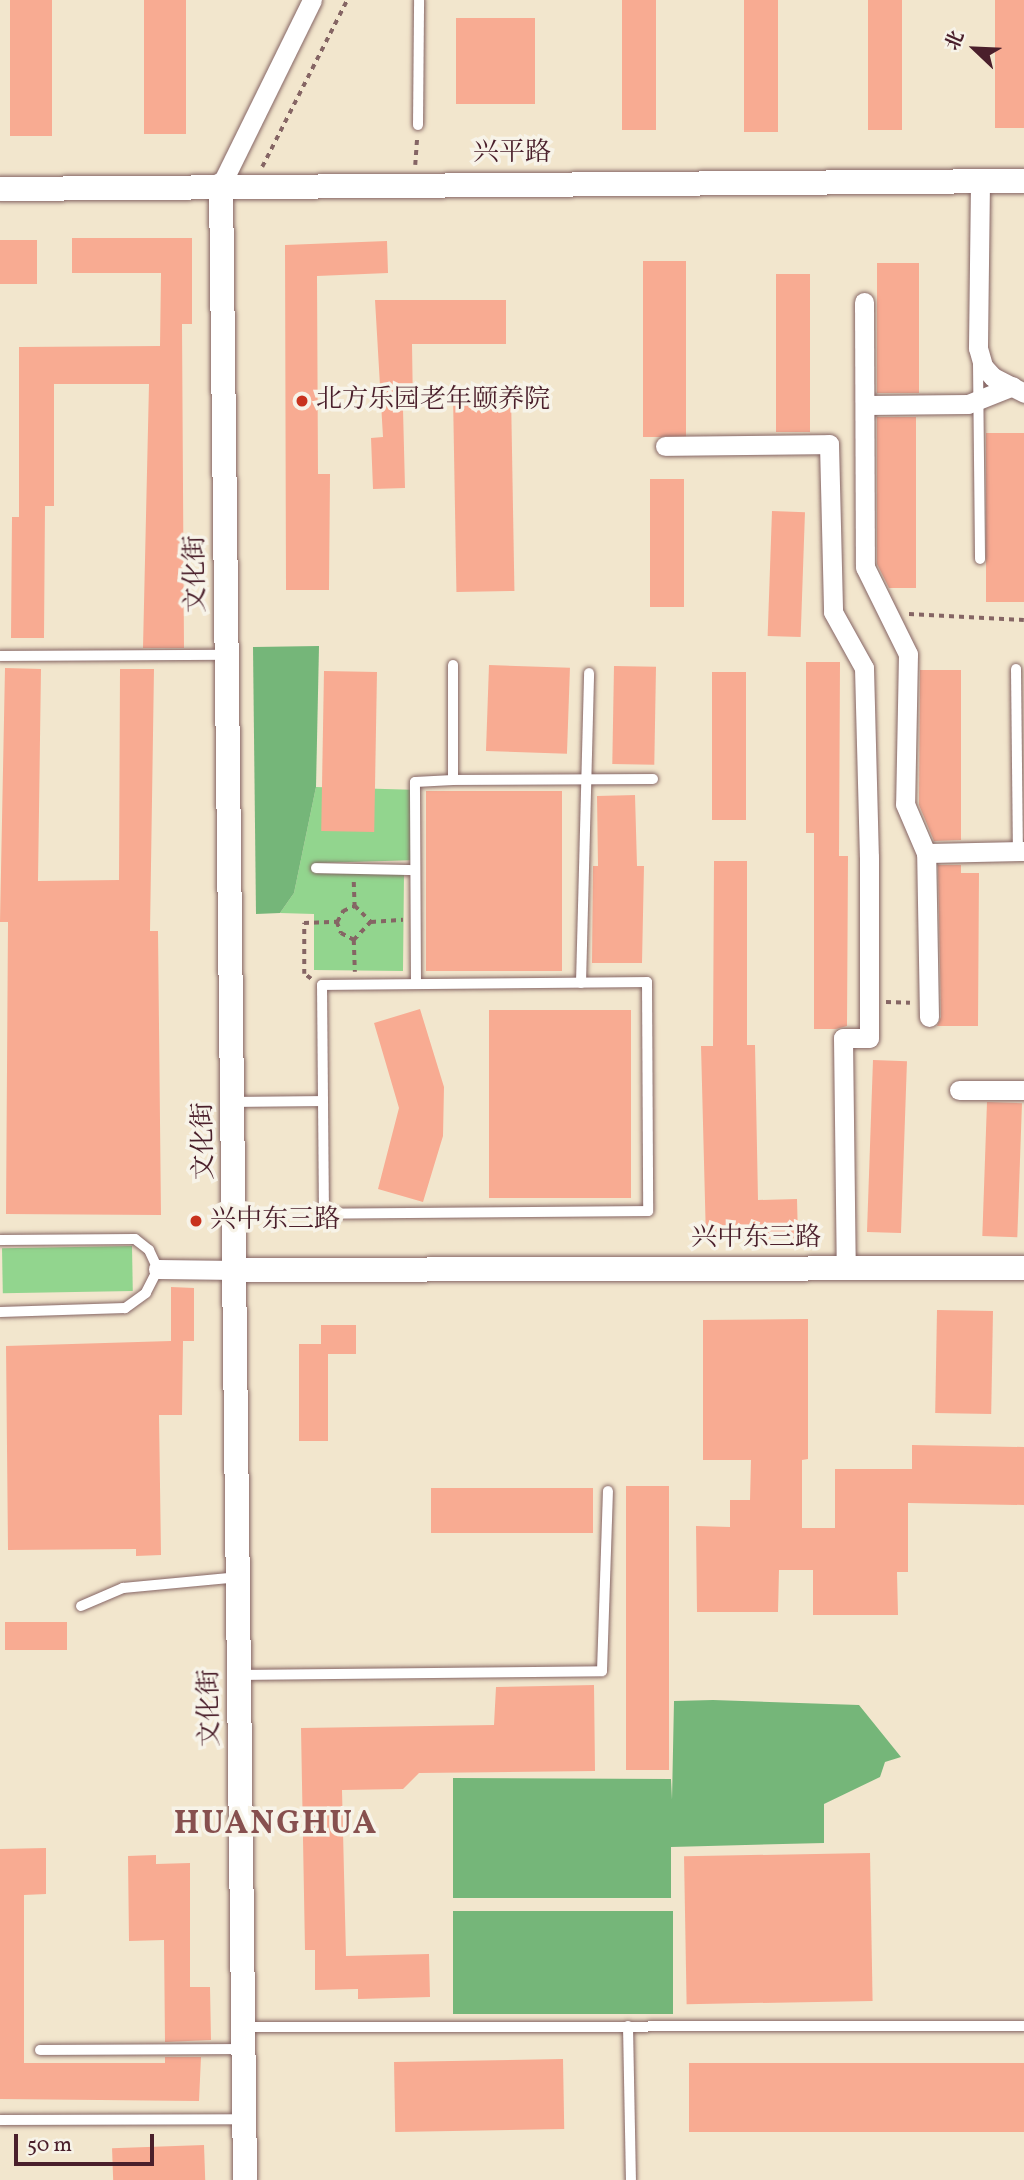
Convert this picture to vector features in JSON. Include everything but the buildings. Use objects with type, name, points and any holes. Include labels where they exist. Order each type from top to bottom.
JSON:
[{"type":"street","points":[[221,185],[312,0]]},
{"type":"street","points":[[980,181],[978,348],[983,366],[1018,389]]},
{"type":"street","name":"兴平路","points":[[0,189],[221,185],[1024,181]]},
{"type":"street","name":"文化街","points":[[221,185],[237,1270],[245,2180]]},
{"type":"street","points":[[864,302],[866,568],[908,654],[905,804],[926,853],[929,1010]]},
{"type":"street","points":[[865,405],[978,400],[1018,389]]},
{"type":"street","points":[[665,446],[829,444],[833,612],[864,668],[869,1038],[843,1038],[846,1269]]},
{"type":"street","points":[[926,853],[1021,851]]},
{"type":"street","points":[[959,1090],[1024,1090]]},
{"type":"street","name":"兴中东三路","points":[[237,1270],[1024,1268]]},
{"type":"street","points":[[158,1269],[237,1270]]},
{"type":"lane","points":[[418,125],[419,0]]},
{"type":"lane","points":[[978,348],[979,559]]},
{"type":"lane","points":[[0,656],[228,655]]},
{"type":"lane","points":[[453,665],[453,780]]},
{"type":"lane","points":[[1016,669],[1021,851]]},
{"type":"lane","points":[[581,982],[589,673]]},
{"type":"lane","points":[[416,984],[415,782],[653,779]]},
{"type":"lane","points":[[316,868],[415,870]]},
{"type":"lane","points":[[647,982],[648,1211],[324,1214],[322,985],[416,984],[647,982]]},
{"type":"lane","points":[[234,1102],[323,1101]]},
{"type":"lane","points":[[0,1240],[135,1239],[149,1250],[158,1269],[146,1293],[125,1308],[0,1312]]},
{"type":"lane","points":[[240,1675],[602,1671],[608,1491]]},
{"type":"lane","points":[[80,1606],[123,1588],[239,1577]]},
{"type":"lane","points":[[628,2026],[631,2180]]},
{"type":"lane","points":[[40,2050],[243,2038],[628,2026],[1024,2026]]},
{"type":"lane","points":[[0,2120],[244,2119]]},
{"type":"path","points":[[254,185],[347,0]]},
{"type":"path","points":[[888,613],[1024,620]]},
{"type":"path","points":[[354,869],[355,906],[370,922]]},
{"type":"path","points":[[354,940],[341,933],[337,922],[343,911],[355,906]]},
{"type":"path","points":[[355,985],[354,940],[370,922],[416,920]]},
{"type":"path","points":[[322,985],[304,974],[304,923],[337,922]]},
{"type":"path","points":[[870,1001],[929,1010]]},
{"type":"green space","points":[[319,646],[316,787],[294,893],[280,913],[256,914],[253,647]]},
{"type":"green space","points":[[316,787],[420,790],[419,860],[316,863],[316,873],[404,874],[403,971],[314,970],[314,914],[280,913],[294,893]]},
{"type":"green space","points":[[132,1246],[133,1291],[3,1293],[2,1248]]},
{"type":"green space","points":[[674,1701],[859,1705],[901,1757],[885,1762],[880,1777],[824,1804],[824,1843],[671,1847],[671,1898],[453,1898],[453,1778],[671,1779],[672,1800]]},
{"type":"green space","points":[[453,1911],[673,1911],[673,2014],[453,2014]]},
{"type":"place","name":"北方乐园老年颐养院","points":[[302,401]]},
{"type":"place","name":"兴中东三路","points":[[196,1221]]},
{"type":"district","name":"HUANGHUA","points":[[276,1826]]}]
